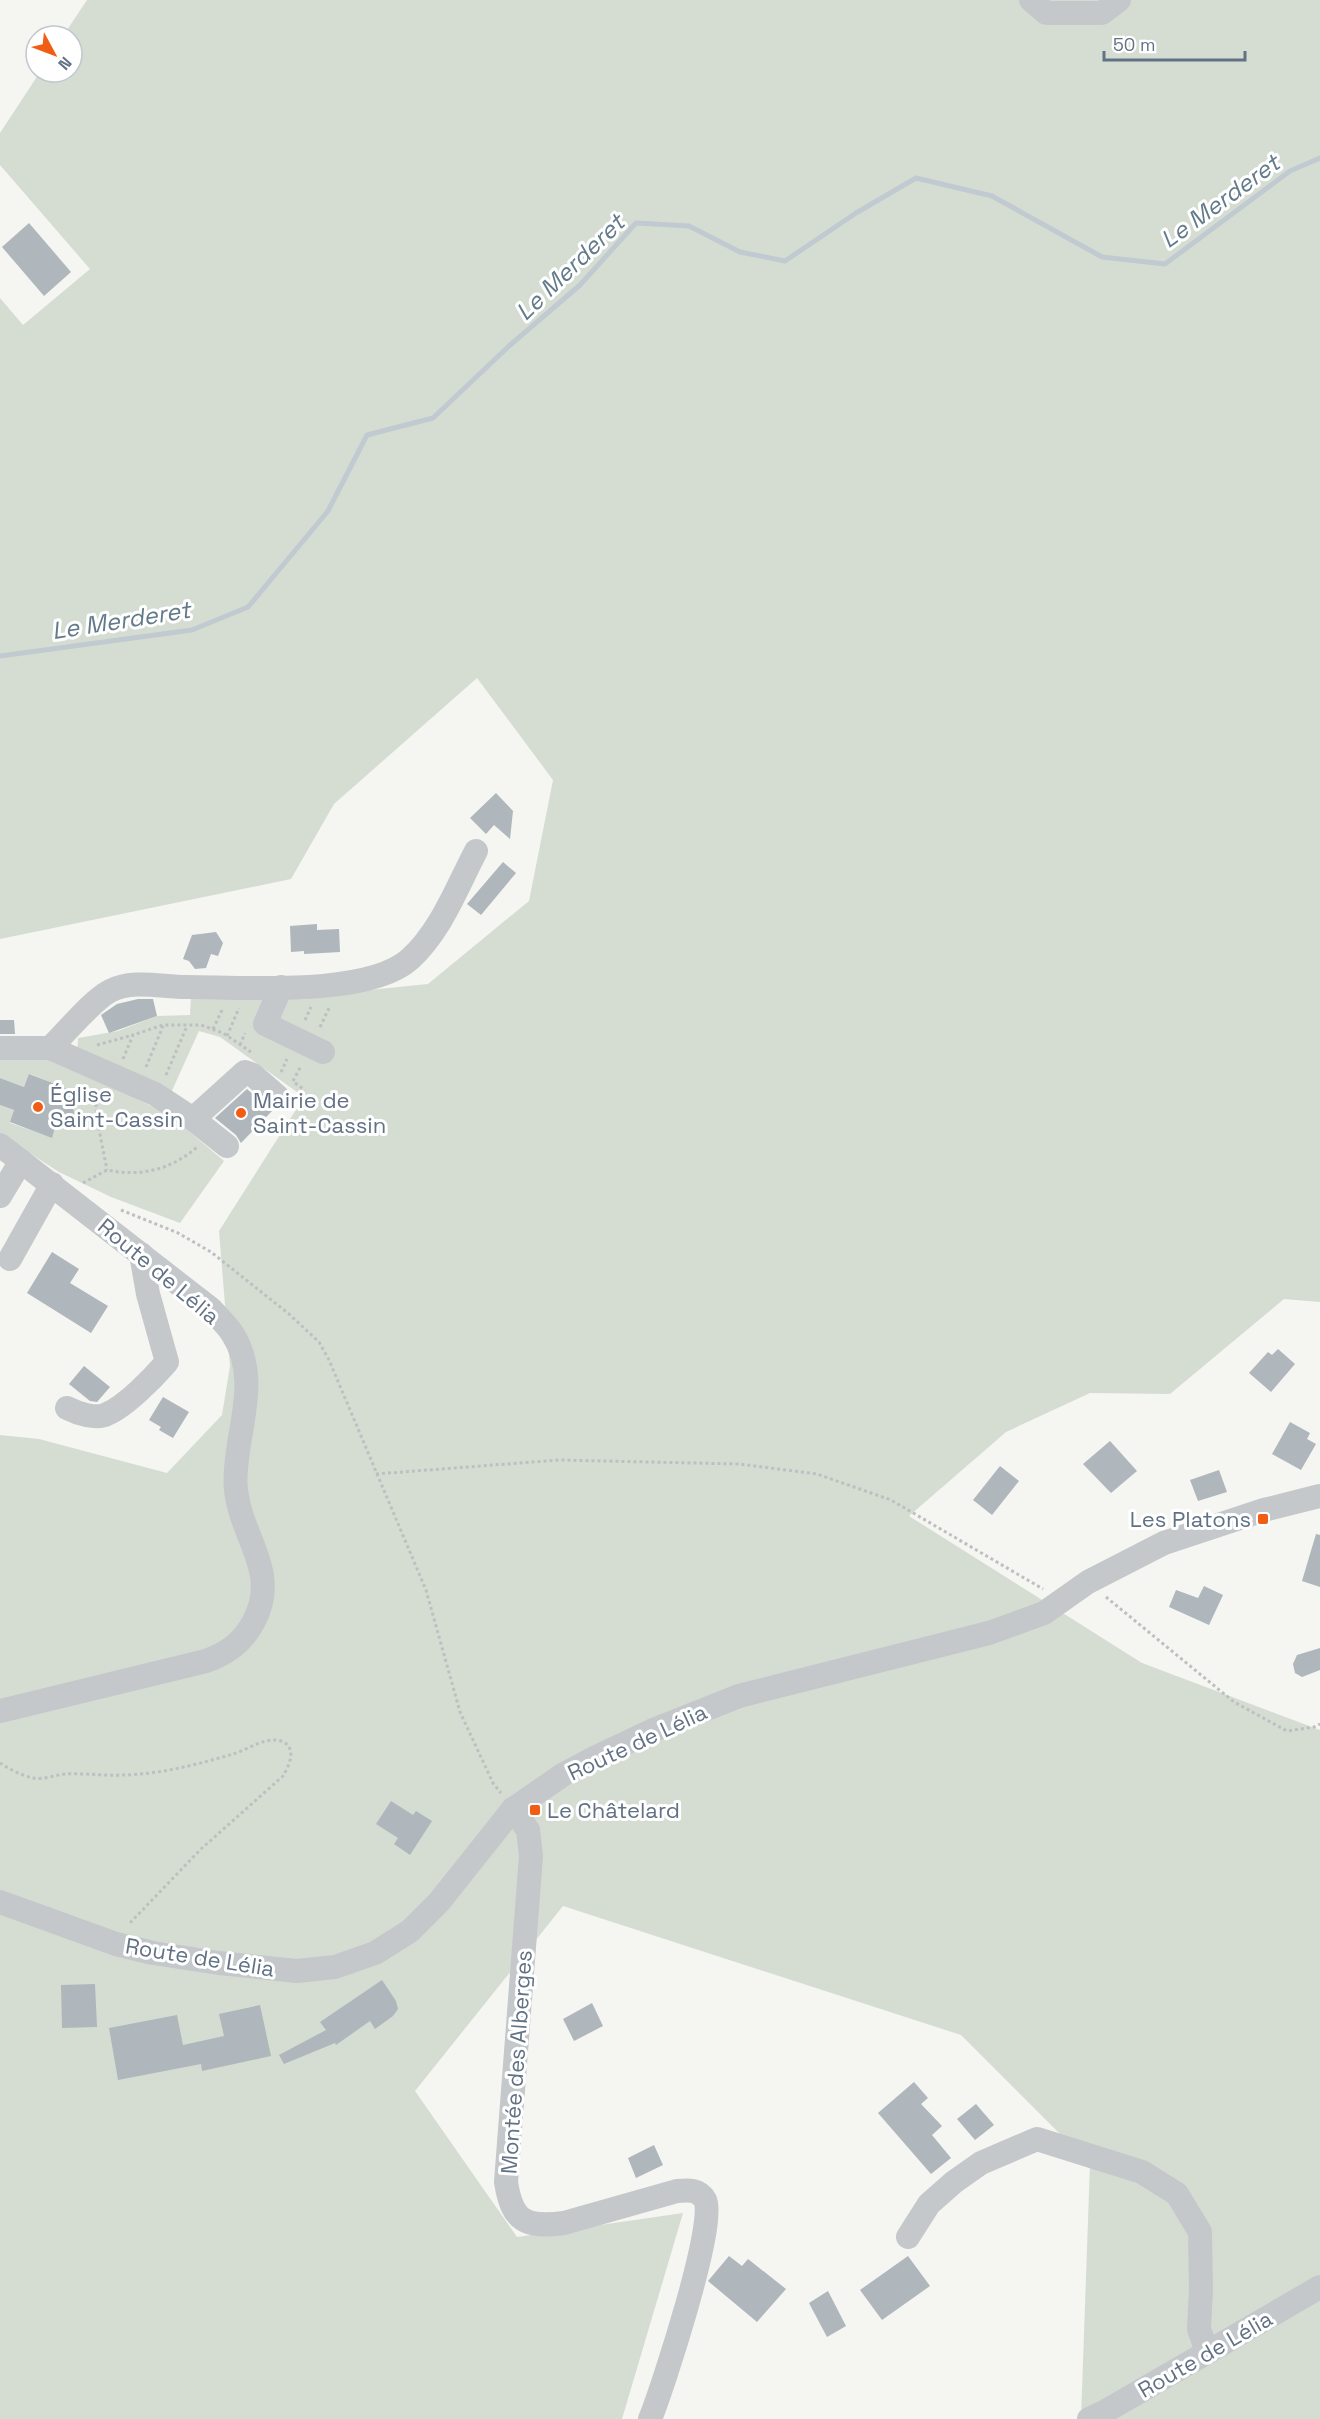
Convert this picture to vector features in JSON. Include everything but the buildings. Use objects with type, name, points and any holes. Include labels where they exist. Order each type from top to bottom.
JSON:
[{"type":"street","points":[[1030,0],[1046,14],[1102,13],[1119,0]]},
{"type":"street","points":[[50,1048],[101,997],[122,987],[139,984],[182,987],[343,985],[385,974],[409,960],[442,918],[476,850]]},
{"type":"street","points":[[281,987],[265,1024],[323,1052]]},
{"type":"street","points":[[0,1048],[50,1048],[111,1066],[194,1119],[220,1140]]},
{"type":"street","points":[[194,1119],[245,1072],[253,1075],[277,1096]]},
{"type":"street","name":"Route de Lélia","points":[[0,1145],[60,1187],[211,1309],[232,1333],[241,1350],[246,1369],[247,1391],[235,1489],[240,1512],[262,1569],[264,1592],[261,1610],[241,1641],[224,1655],[0,1711]]},
{"type":"street","points":[[0,1196],[21,1161]]},
{"type":"street","points":[[10,1259],[60,1187]]},
{"type":"street","points":[[67,1408],[79,1414],[106,1415],[145,1386],[167,1362],[148,1294],[141,1254]]},
{"type":"street","name":"Route de Lélia","points":[[0,1902],[116,1944],[153,1953],[297,1971],[335,1967],[375,1953],[410,1931],[439,1902],[513,1809],[564,1774],[594,1758],[651,1731],[739,1696],[989,1633],[1044,1613],[1088,1582],[1164,1544],[1264,1510],[1320,1496]]},
{"type":"street","name":"Montée des Alberges","points":[[513,1809],[528,1830],[531,1856],[506,2182],[514,2213],[534,2224],[547,2225],[564,2223],[690,2189],[699,2193],[706,2201],[708,2218],[702,2248],[662,2390],[650,2419]]},
{"type":"street","points":[[908,2237],[929,2204],[954,2182],[981,2163],[1037,2139],[1142,2172],[1177,2194],[1200,2232],[1201,2289],[1198,2329],[1207,2352]]},
{"type":"street","name":"Route de Lélia","points":[[1089,2419],[1320,2287]]},
{"type":"path","points":[[213,1029],[224,1003]]},
{"type":"path","points":[[226,1036],[241,1003]]},
{"type":"path","points":[[94,1045],[164,1025],[201,1025],[226,1036],[253,1053],[265,1024]]},
{"type":"path","points":[[144,1071],[164,1025]]},
{"type":"path","points":[[164,1080],[187,1026]]},
{"type":"path","points":[[107,1170],[94,1090],[133,1035]]},
{"type":"path","points":[[274,1068],[305,1090]]},
{"type":"path","points":[[60,1187],[107,1170],[124,1173],[153,1172],[220,1140]]},
{"type":"path","points":[[120,1210],[178,1233],[211,1252],[289,1314],[319,1342],[329,1360],[426,1590],[460,1712],[493,1783],[513,1809]]},
{"type":"path","points":[[376,1474],[560,1460],[739,1464],[817,1474],[891,1500],[1063,1600]]},
{"type":"path","points":[[1088,1582],[1234,1702],[1287,1731],[1320,1724]]},
{"type":"path","points":[[0,1763],[35,1779],[66,1774],[126,1775],[153,1773],[197,1763],[234,1754],[272,1740],[283,1741],[288,1746],[291,1754],[290,1764],[283,1776],[164,1885],[135,1915],[118,1937],[116,1944]]},
{"type":"shaded area","points":[[87,0],[1320,0],[1320,1302],[1284,1299],[1170,1394],[1090,1393],[1006,1432],[909,1516],[1142,1663],[1320,1730],[1320,2419],[1081,2419],[1090,2164],[961,2035],[563,1906],[415,2091],[517,2237],[683,2213],[622,2419],[0,2419],[0,1435],[39,1439],[167,1473],[222,1415],[230,1366],[219,1231],[304,1097],[220,1037],[199,1031],[170,1095],[77,1057],[78,1038],[118,1031],[157,1016],[190,1015],[191,995],[359,991],[428,984],[529,901],[553,780],[477,678],[334,804],[291,879],[0,939],[0,298],[23,325],[90,269],[0,165],[0,133],[32,84],[84,84],[84,24],[71,24]]},
{"type":"shaded area","points":[[0,1055],[38,1055],[89,1075],[171,1116],[224,1161],[180,1223],[111,1197],[59,1172],[0,1134],[0,1105],[14,1110],[10,1123],[51,1137],[55,1127],[65,1128],[72,1121],[74,1114],[66,1101],[69,1089],[30,1074],[24,1087],[0,1078]]},
{"type":"waterway","name":"Le Merderet","points":[[0,656],[192,630],[248,607],[328,511],[367,435],[433,418],[509,346],[580,285],[636,223],[689,226],[740,252],[785,261],[856,213],[916,178],[992,196],[1102,257],[1165,264],[1290,171],[1320,158]]},
{"type":"place","name":"Église Saint-Cassin","points":[[38,1107]]},
{"type":"place","name":"Mairie de Saint-Cassin","points":[[241,1113]]},
{"type":"place","name":"Les Platons","points":[[1263,1519]]},
{"type":"place","name":"Le Châtelard","points":[[535,1810]]}]
